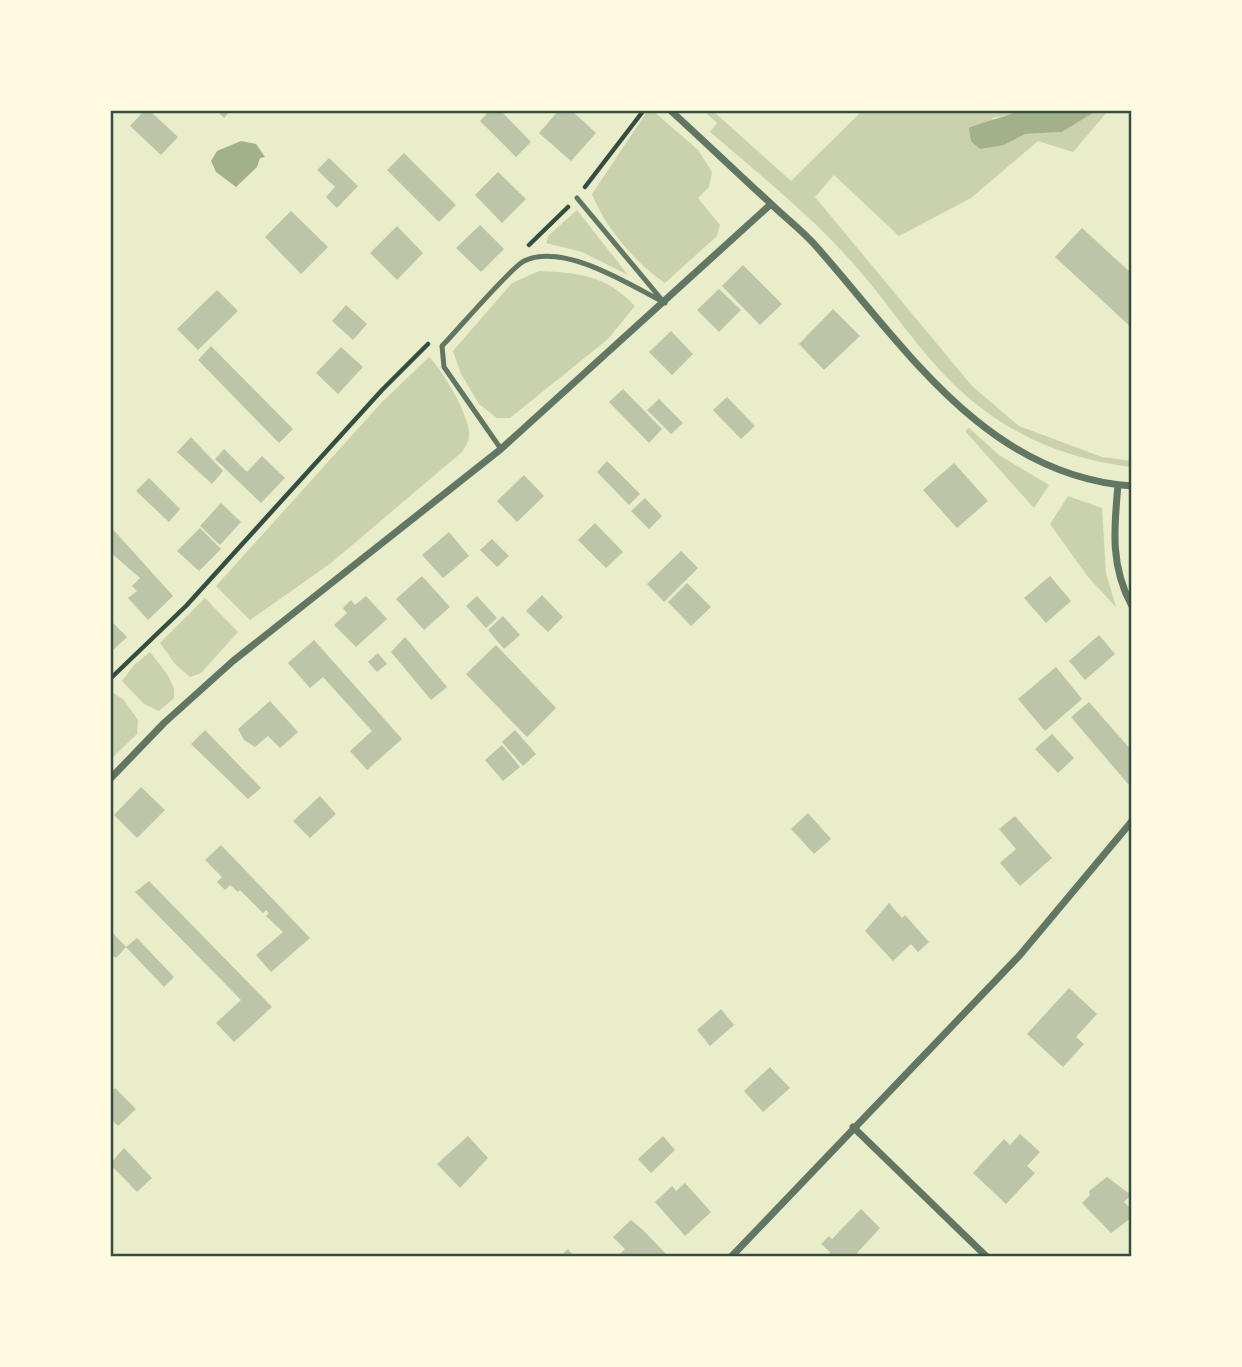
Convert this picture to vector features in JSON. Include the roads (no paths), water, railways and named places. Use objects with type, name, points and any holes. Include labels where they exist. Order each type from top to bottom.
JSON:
[{"type":"street","points":[[670,110],[813,243],[921,371],[964,412],[1007,444],[1043,463],[1072,475],[1132,486]]},
{"type":"street","points":[[110,779],[164,723],[233,661],[501,449],[771,204]]},
{"type":"street","points":[[1118,485],[1113,546],[1118,571],[1132,606]]},
{"type":"street","points":[[731,1257],[1020,954],[1132,821]]},
{"type":"street","points":[[853,1127],[987,1257]]},
{"type":"lane","points":[[577,198],[665,303]]},
{"type":"lane","points":[[501,449],[481,424],[444,367],[442,346],[524,261],[564,256],[609,274],[665,303]]}]
